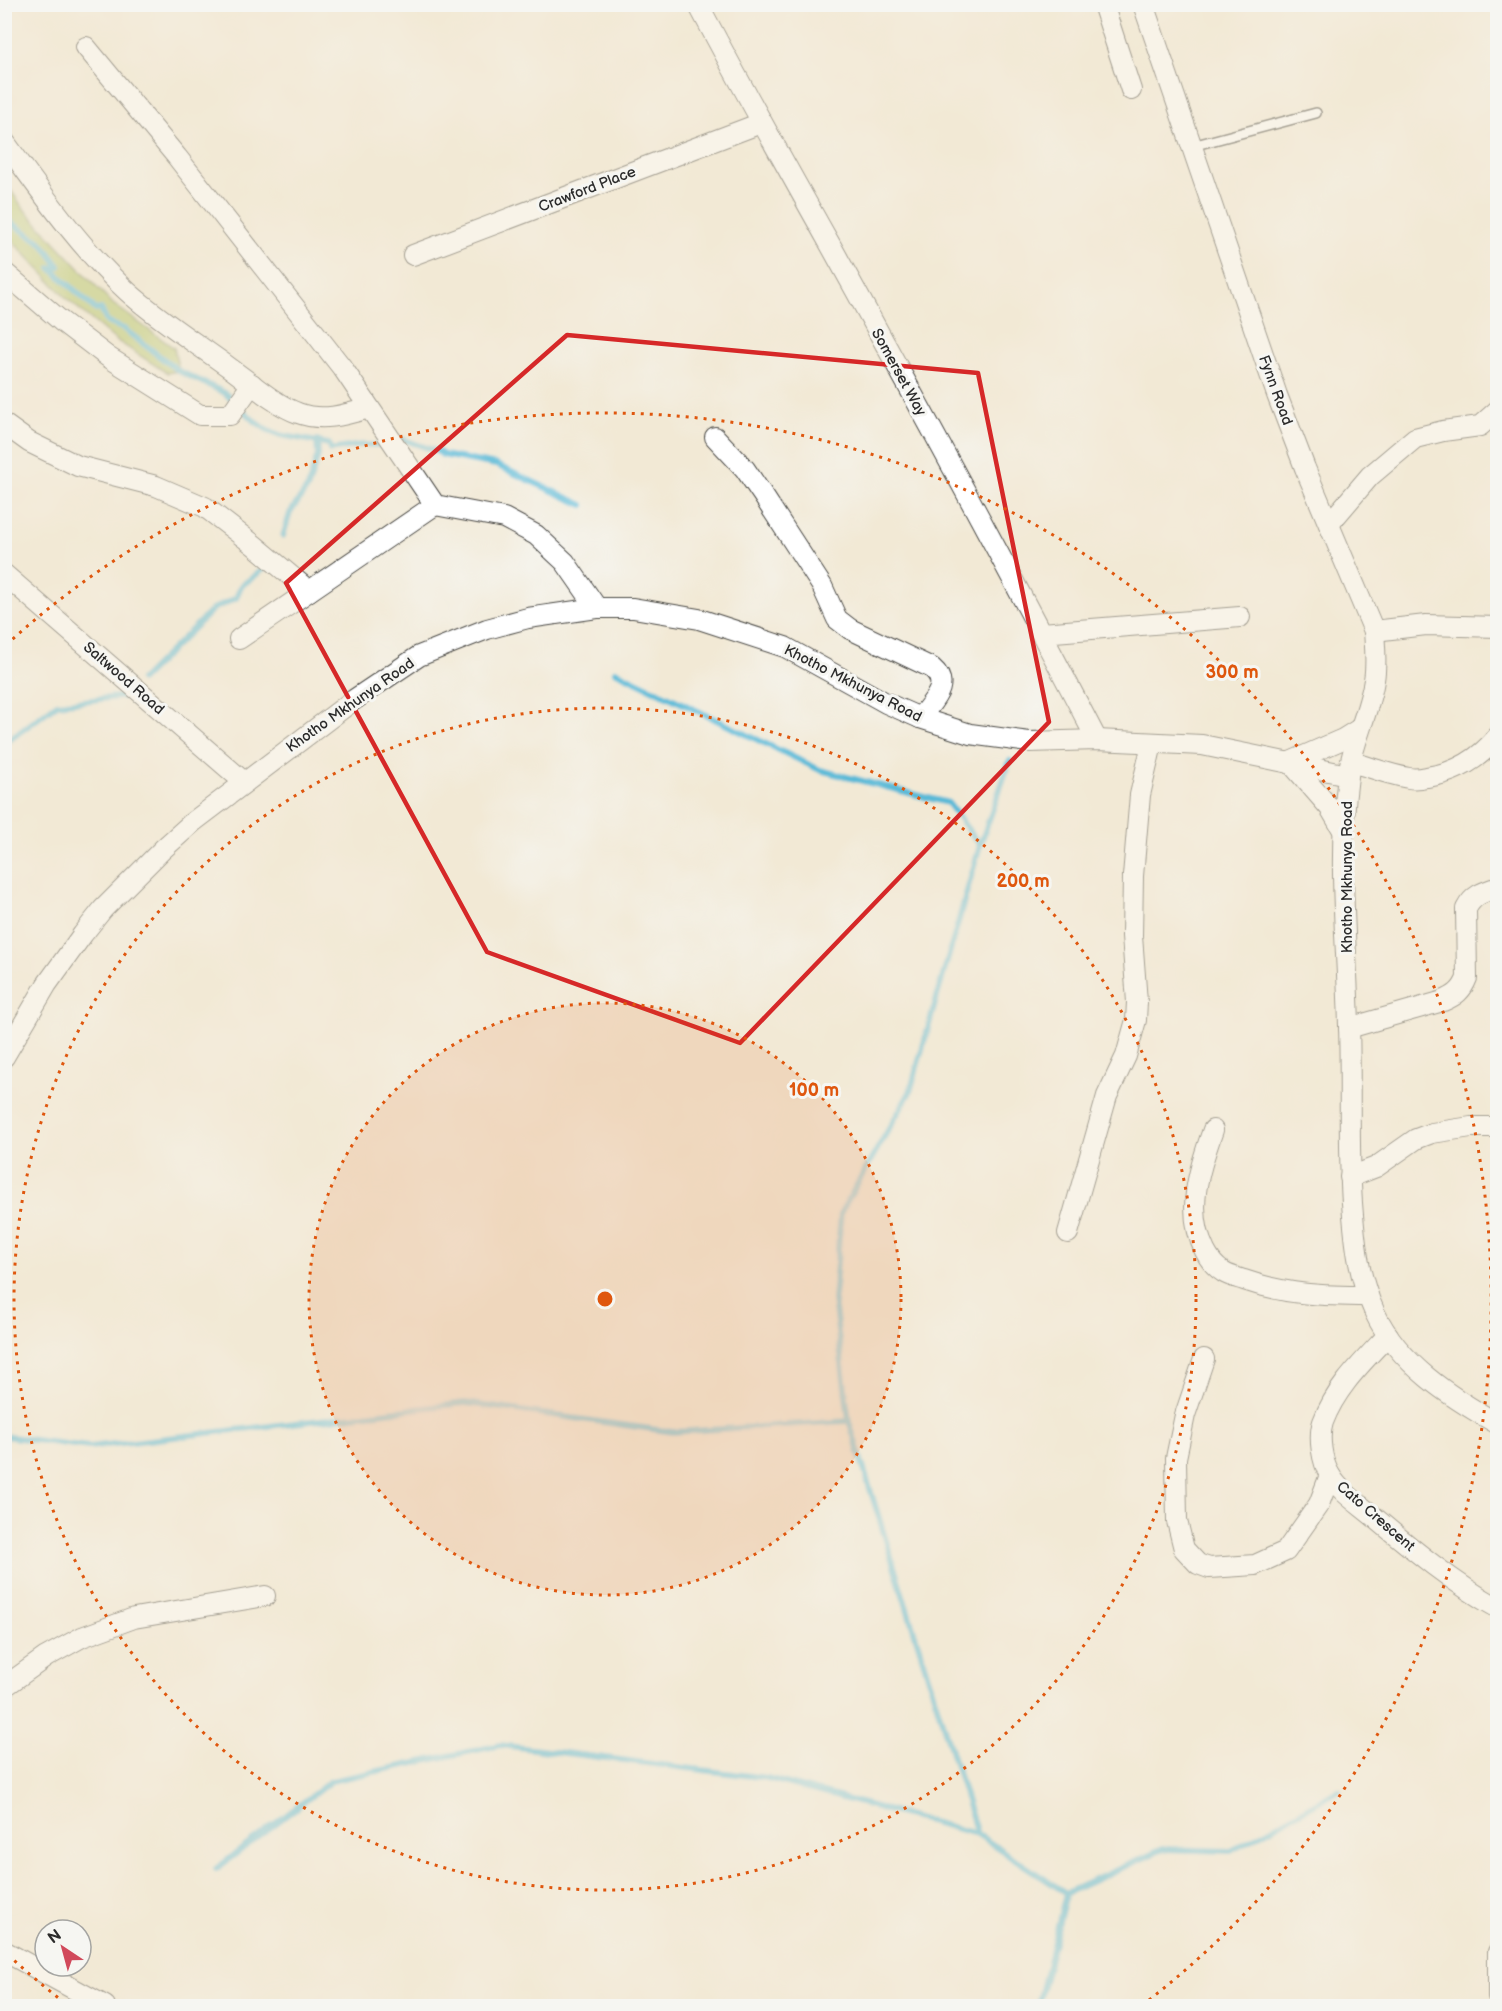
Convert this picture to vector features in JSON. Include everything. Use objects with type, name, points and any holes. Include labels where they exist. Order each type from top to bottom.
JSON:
[{"type":"street","name":"Somerset Way","points":[[698,4],[761,123],[831,246],[1042,633],[1097,740]]},
{"type":"street","points":[[1102,4],[1131,90]]},
{"type":"street","name":"Fynn Road","points":[[1143,4],[1277,395],[1305,468],[1374,630],[1376,659],[1374,682],[1349,768]]},
{"type":"street","points":[[86,47],[177,157],[344,370],[435,505],[504,518],[536,535],[565,562],[597,608]]},
{"type":"street","name":"Crawford Place","points":[[413,255],[761,123]]},
{"type":"street","points":[[4,141],[91,254],[128,292],[248,390],[296,413],[320,418],[342,416],[369,408]]},
{"type":"street","points":[[4,272],[61,321],[108,357],[200,415],[230,415],[248,390]]},
{"type":"street","points":[[1329,524],[1370,476],[1415,438],[1443,430],[1480,426],[1497,410]]},
{"type":"street","points":[[4,424],[29,442],[78,466],[156,486],[206,507],[309,591]]},
{"type":"street","points":[[715,437],[745,469],[764,496],[822,586],[837,619],[850,629],[932,668],[939,674],[941,682],[938,693],[920,717]]},
{"type":"street","points":[[239,639],[435,505]]},
{"type":"street","name":"Saltwood Road","points":[[4,574],[244,782]]},
{"type":"street","name":"Khotho Mkhunya Road","points":[[4,1058],[47,984],[103,909],[163,849],[244,782],[418,656],[487,629],[528,618],[597,608],[633,608],[699,619],[785,647],[886,703],[970,735],[1029,742],[1097,740],[1202,745],[1290,762],[1349,768],[1344,832],[1350,1177],[1356,1255],[1368,1296],[1388,1335],[1408,1359],[1432,1382],[1497,1424]]},
{"type":"street","points":[[1042,633],[1240,616]]},
{"type":"street","points":[[1374,630],[1426,625],[1497,627]]},
{"type":"street","points":[[1344,832],[1330,808],[1290,762],[1343,739],[1359,729]]},
{"type":"street","points":[[1349,768],[1411,779],[1441,775],[1473,759],[1487,749],[1497,736]]},
{"type":"street","points":[[1068,1233],[1107,1096],[1126,1056],[1136,1020],[1137,1002],[1132,936],[1133,876],[1140,795],[1152,744]]},
{"type":"street","points":[[1349,1028],[1443,1001],[1463,988],[1467,978],[1466,909],[1471,898],[1497,887]]},
{"type":"street","points":[[1350,1177],[1376,1167],[1416,1139],[1424,1136],[1472,1127],[1497,1127]]},
{"type":"street","points":[[1213,1130],[1202,1160],[1194,1202],[1200,1241],[1210,1260],[1222,1272],[1279,1290],[1317,1296],[1368,1296]]},
{"type":"street","name":"Cato Crescent","points":[[1388,1335],[1342,1386],[1322,1424],[1322,1451],[1330,1475],[1349,1496],[1410,1547],[1478,1597],[1497,1608]]},
{"type":"street","points":[[1204,1359],[1185,1415],[1176,1458],[1177,1521],[1184,1549],[1198,1564],[1209,1568],[1255,1565],[1286,1551],[1315,1512],[1330,1475]]},
{"type":"street","points":[[4,1687],[46,1657],[82,1637],[134,1618],[265,1596]]},
{"type":"street","points":[[4,1951],[105,2007]]},
{"type":"street","points":[[1497,1952],[1497,1997]]},
{"type":"lane","points":[[1192,146],[1316,113]]},
{"type":"highlighted area","points":[[567,335],[978,373],[1049,722],[740,1043],[487,952],[286,583]]},
{"type":"green space","points":[[4,181],[24,209],[113,304],[174,348],[179,371],[167,373],[114,339],[67,299],[5,233]]},
{"type":"waterway","points":[[4,218],[42,243],[59,266],[51,268],[96,310],[101,309],[107,322],[124,329],[179,371],[225,393],[266,429],[280,435],[329,444],[330,450],[360,445],[380,445],[402,439],[443,455],[496,465],[583,505]]},
{"type":"waterway","points":[[283,536],[290,513],[308,487],[318,455],[317,441]]},
{"type":"waterway","points":[[141,680],[213,609],[236,598],[241,586],[265,568]]},
{"type":"waterway","points":[[615,671],[820,770],[948,803],[980,845]]},
{"type":"waterway","points":[[4,744],[57,704],[126,696]]},
{"type":"waterway","points":[[1010,761],[980,845],[910,1092],[841,1212],[834,1300],[849,1421],[977,1834],[1066,1893],[1038,2006]]},
{"type":"waterway","points":[[4,1436],[89,1447],[465,1403],[673,1432],[849,1421]]},
{"type":"waterway","points":[[216,1869],[331,1781],[500,1745],[767,1778],[977,1834]]},
{"type":"waterway","points":[[1066,1893],[1163,1849],[1231,1851],[1339,1790]]}]
